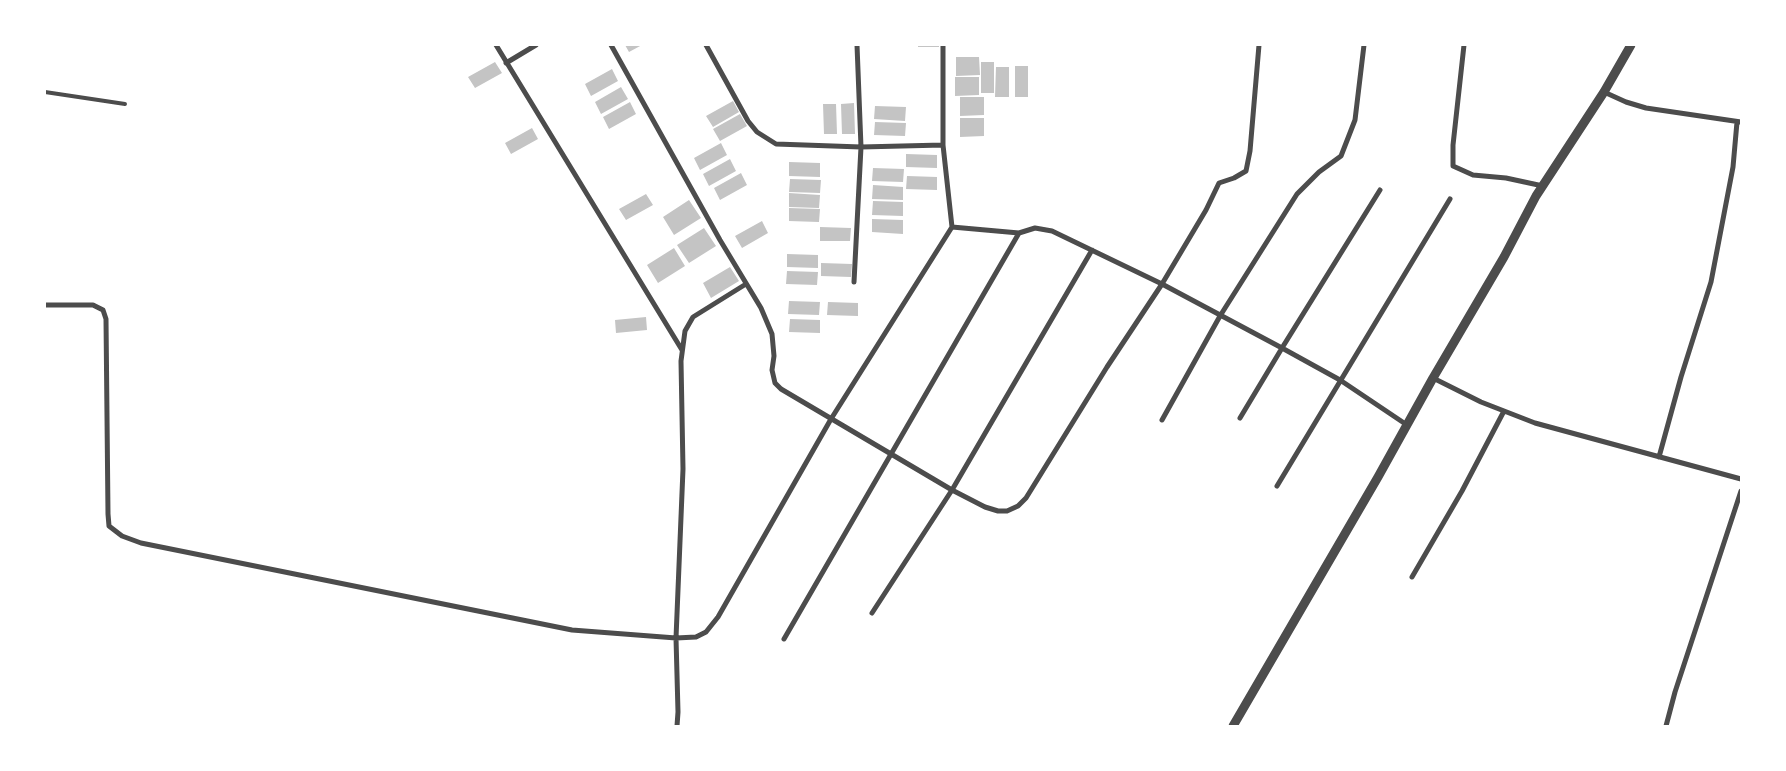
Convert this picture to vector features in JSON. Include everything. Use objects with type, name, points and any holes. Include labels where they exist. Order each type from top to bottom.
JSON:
[{"type":"street","points":[[496,45],[682,350]]},
{"type":"street","points":[[506,63],[536,45]]},
{"type":"street","points":[[611,45],[720,240],[761,308],[772,334],[774,356],[772,370],[775,383],[781,389],[891,455],[952,490],[985,507],[998,511],[1007,511],[1018,506],[1026,498],[1107,367],[1162,284],[1206,210],[1219,183],[1234,178],[1246,171],[1250,151],[1259,45]]},
{"type":"street","points":[[706,45],[748,121],[758,132],[776,144],[862,147],[942,144]]},
{"type":"street","points":[[854,282],[862,147],[857,45]]},
{"type":"street","points":[[45,305],[93,305],[103,310],[106,320],[108,514],[110,526],[122,536],[141,543],[572,630],[676,638],[701,636],[711,628],[718,617],[831,419],[952,227],[942,144],[944,45]]},
{"type":"street","points":[[1162,420],[1220,316],[1297,194],[1319,172],[1341,156],[1355,120],[1364,45]]},
{"type":"street","points":[[1464,45],[1453,145],[1453,166],[1473,175],[1506,178],[1543,186]]},
{"type":"street","points":[[1233,726],[1378,477],[1543,186],[1604,92],[1631,45]]},
{"type":"street","points":[[1604,92],[1626,102],[1646,108],[1739,122],[1711,282],[1681,377],[1659,456]]},
{"type":"street","points":[[1240,418],[1380,190]]},
{"type":"street","points":[[1277,486],[1450,199]]},
{"type":"street","points":[[952,227],[1019,233],[1035,228],[1052,232],[1162,284],[1282,348],[1340,380],[1407,425]]},
{"type":"street","points":[[784,639],[1019,233]]},
{"type":"street","points":[[872,613],[952,490],[1092,250]]},
{"type":"street","points":[[677,726],[676,638],[684,469],[682,350],[685,331],[693,316],[746,284]]},
{"type":"street","points":[[1433,378],[1481,402],[1535,423],[1741,479]]},
{"type":"street","points":[[1412,577],[1462,491],[1504,411]]},
{"type":"street","points":[[1666,726],[1675,692],[1741,491]]},
{"type":"lane","points":[[45,92],[125,104]]},
{"type":"building","points":[[625,45],[642,45],[629,52]]},
{"type":"building","points":[[918,45],[939,45],[939,47],[918,47]]},
{"type":"building","points":[[956,57],[979,57],[980,75],[956,76]]},
{"type":"building","points":[[495,62],[502,73],[475,88],[468,77]]},
{"type":"building","points":[[981,62],[994,62],[994,93],[981,93]]},
{"type":"building","points":[[1015,66],[1028,66],[1028,97],[1015,97]]},
{"type":"building","points":[[996,67],[1009,67],[1009,97],[995,97]]},
{"type":"building","points":[[612,69],[618,81],[591,96],[585,84]]},
{"type":"building","points":[[955,77],[979,77],[979,95],[955,96]]},
{"type":"building","points":[[621,87],[628,99],[601,114],[595,102]]},
{"type":"building","points":[[960,97],[984,97],[984,115],[960,116]]},
{"type":"building","points":[[733,101],[739,112],[713,127],[706,116]]},
{"type":"building","points":[[630,102],[636,114],[609,129],[603,117]]},
{"type":"building","points":[[854,103],[855,134],[842,134],[841,104]]},
{"type":"building","points":[[823,104],[836,104],[837,134],[824,134]]},
{"type":"building","points":[[875,106],[906,107],[905,121],[874,119]]},
{"type":"building","points":[[740,114],[747,126],[720,141],[713,129]]},
{"type":"building","points":[[960,118],[984,118],[984,136],[960,137]]},
{"type":"building","points":[[875,122],[906,123],[905,136],[874,135]]},
{"type":"building","points":[[532,128],[538,139],[511,154],[505,143]]},
{"type":"building","points":[[721,143],[727,155],[700,170],[694,158]]},
{"type":"building","points":[[906,154],[937,155],[937,168],[906,167]]},
{"type":"building","points":[[730,159],[736,171],[709,186],[703,174]]},
{"type":"building","points":[[789,162],[820,163],[820,177],[789,176]]},
{"type":"building","points":[[873,168],[904,169],[903,182],[872,181]]},
{"type":"building","points":[[741,173],[747,185],[720,200],[714,188]]},
{"type":"building","points":[[907,176],[937,177],[937,190],[906,189]]},
{"type":"building","points":[[790,179],[821,180],[820,193],[789,192]]},
{"type":"building","points":[[873,185],[903,187],[903,200],[872,199]]},
{"type":"building","points":[[789,193],[820,195],[819,208],[789,207]]},
{"type":"building","points":[[646,194],[653,205],[626,220],[619,209]]},
{"type":"building","points":[[689,200],[701,218],[674,235],[663,217]]},
{"type":"building","points":[[873,201],[903,202],[903,216],[872,215]]},
{"type":"building","points":[[789,208],[820,209],[819,222],[789,221]]},
{"type":"building","points":[[872,219],[903,220],[903,234],[872,232]]},
{"type":"building","points":[[762,221],[768,233],[742,248],[735,236]]},
{"type":"building","points":[[820,227],[851,228],[850,241],[820,241]]},
{"type":"building","points":[[704,228],[716,246],[689,263],[677,245]]},
{"type":"building","points":[[674,248],[685,266],[658,283],[647,265]]},
{"type":"building","points":[[787,254],[818,255],[818,268],[787,267]]},
{"type":"building","points":[[821,263],[852,264],[851,277],[821,276]]},
{"type":"building","points":[[730,267],[739,281],[711,298],[703,283]]},
{"type":"building","points":[[787,271],[818,272],[817,285],[786,284]]},
{"type":"building","points":[[789,301],[820,302],[819,315],[788,314]]},
{"type":"building","points":[[828,302],[858,303],[858,316],[827,315]]},
{"type":"building","points":[[646,317],[647,330],[616,333],[615,320]]},
{"type":"building","points":[[790,319],[820,320],[820,333],[789,332]]}]
